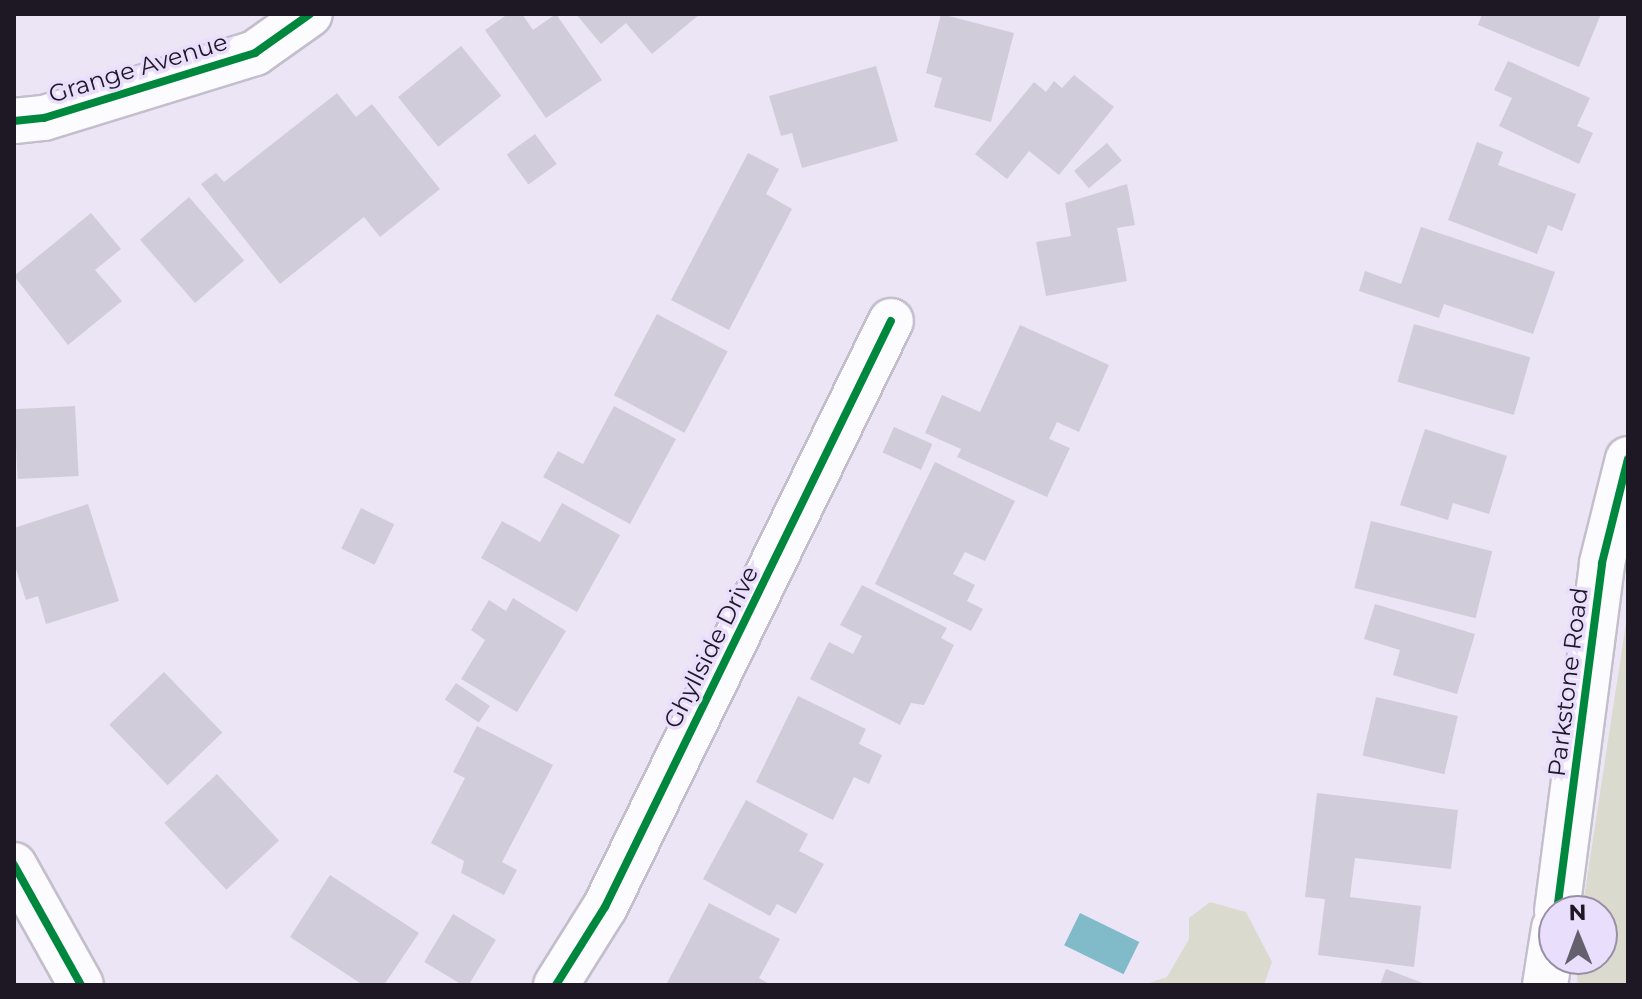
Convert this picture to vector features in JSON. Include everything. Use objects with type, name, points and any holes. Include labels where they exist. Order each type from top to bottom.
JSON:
[{"type":"street","name":"Grange Avenue","points":[[14,121],[44,118],[255,53],[310,14]]},
{"type":"street","name":"Ghyllside Drive","points":[[556,985],[605,907],[891,321]]},
{"type":"street","name":"Parkstone Road","points":[[1559,895],[1602,563],[1628,459]]},
{"type":"street","points":[[14,865],[81,985]]},
{"type":"shaded area","points":[[1628,610],[1628,985],[1578,985],[1577,975],[1618,975],[1618,895],[1584,895]]},
{"type":"shaded area","points":[[1210,902],[1246,912],[1272,962],[1264,985],[1143,985],[1167,977],[1189,939],[1189,918]]},
{"type":"water","points":[[1080,913],[1139,942],[1124,974],[1064,945]]},
{"type":"building","points":[[508,14],[522,14],[533,30],[556,14],[602,80],[546,118],[485,30]]},
{"type":"building","points":[[576,14],[700,14],[652,54],[626,23],[601,44]]},
{"type":"building","points":[[941,14],[1014,33],[991,122],[934,107],[942,78],[926,73]]},
{"type":"building","points":[[1482,14],[1601,14],[1579,67],[1478,25]]},
{"type":"building","points":[[461,46],[501,96],[438,147],[398,97]]},
{"type":"building","points":[[1508,61],[1590,98],[1577,126],[1593,133],[1579,164],[1499,126],[1512,98],[1494,90]]},
{"type":"building","points":[[876,66],[898,141],[802,168],[792,133],[781,136],[769,96]]},
{"type":"building","points":[[1074,75],[1114,107],[1059,175],[1029,151],[1007,179],[975,154],[1034,82],[1046,92],[1054,81],[1062,88]]},
{"type":"building","points":[[337,93],[356,117],[372,104],[440,189],[380,237],[364,217],[280,284],[201,184],[216,173],[224,182]]},
{"type":"building","points":[[535,134],[557,164],[528,185],[507,155]]},
{"type":"building","points":[[1477,142],[1503,152],[1498,165],[1576,194],[1562,231],[1548,225],[1537,254],[1448,220]]},
{"type":"building","points":[[1107,143],[1122,161],[1089,188],[1074,171]]},
{"type":"building","points":[[748,153],[779,169],[766,194],[792,209],[729,330],[671,300]]},
{"type":"building","points":[[1127,184],[1135,225],[1117,228],[1127,281],[1046,296],[1036,242],[1071,236],[1065,203]]},
{"type":"building","points":[[189,197],[244,260],[195,303],[140,240]]},
{"type":"building","points":[[91,213],[121,249],[95,270],[122,301],[68,345],[14,276]]},
{"type":"building","points":[[1421,227],[1555,272],[1533,334],[1444,304],[1439,318],[1359,291],[1365,271],[1401,284]]},
{"type":"building","points":[[657,314],[728,352],[684,433],[614,395]]},
{"type":"building","points":[[1414,324],[1530,357],[1514,415],[1397,382]]},
{"type":"building","points":[[1020,325],[1109,365],[1079,432],[1057,422],[1049,439],[1070,448],[1047,497],[957,457],[961,449],[925,433],[942,395],[980,412]]},
{"type":"building","points":[[75,406],[79,476],[18,479],[14,409]]},
{"type":"building","points":[[614,406],[676,439],[630,524],[543,477],[558,451],[583,464]]},
{"type":"building","points":[[894,427],[932,444],[921,470],[883,453]]},
{"type":"building","points":[[1425,429],[1507,456],[1489,514],[1453,503],[1448,520],[1400,505]]},
{"type":"building","points":[[935,462],[1015,501],[985,561],[965,552],[953,574],[975,585],[967,601],[983,609],[971,631],[875,584]]},
{"type":"building","points":[[562,503],[620,535],[577,612],[481,558],[502,521],[540,542]]},
{"type":"building","points":[[88,504],[119,601],[46,624],[38,596],[26,600],[14,563],[14,528]]},
{"type":"building","points":[[361,508],[394,524],[375,565],[341,548]]},
{"type":"building","points":[[1371,521],[1492,551],[1476,618],[1354,588]]},
{"type":"building","points":[[862,585],[947,628],[941,638],[954,645],[924,705],[911,703],[900,725],[810,679],[829,642],[853,654],[862,636],[840,625]]},
{"type":"building","points":[[513,598],[566,631],[517,712],[461,679],[485,640],[471,630],[489,600],[506,611]]},
{"type":"building","points":[[1375,604],[1475,634],[1457,694],[1393,675],[1400,650],[1364,639]]},
{"type":"building","points":[[164,672],[222,732],[168,785],[109,725]]},
{"type":"building","points":[[456,683],[490,706],[479,723],[445,700]]},
{"type":"building","points":[[798,696],[866,729],[859,744],[882,755],[869,784],[854,777],[833,820],[756,782]]},
{"type":"building","points":[[1376,697],[1458,716],[1444,774],[1363,755]]},
{"type":"building","points":[[477,726],[553,765],[502,862],[517,870],[504,895],[461,873],[464,861],[431,843],[465,778],[453,772]]},
{"type":"building","points":[[217,774],[279,841],[226,890],[164,823]]},
{"type":"building","points":[[1317,793],[1458,810],[1451,869],[1355,858],[1350,897],[1421,906],[1414,967],[1318,955],[1325,899],[1305,897]]},
{"type":"building","points":[[746,800],[808,834],[799,851],[824,864],[796,914],[777,904],[770,916],[703,879]]},
{"type":"building","points":[[330,875],[419,933],[384,985],[363,985],[290,937]]},
{"type":"building","points":[[709,903],[780,939],[759,978],[771,985],[666,985]]},
{"type":"building","points":[[453,914],[496,940],[469,985],[462,985],[424,962]]},
{"type":"building","points":[[1386,969],[1428,985],[1380,985]]},
{"type":"cycle path","points":[[14,121],[44,118],[255,53],[310,14]]},
{"type":"cycle path","points":[[556,985],[605,907],[891,321]]},
{"type":"cycle path","points":[[1559,895],[1602,563],[1628,459]]},
{"type":"cycle path","points":[[14,865],[81,985]]}]
